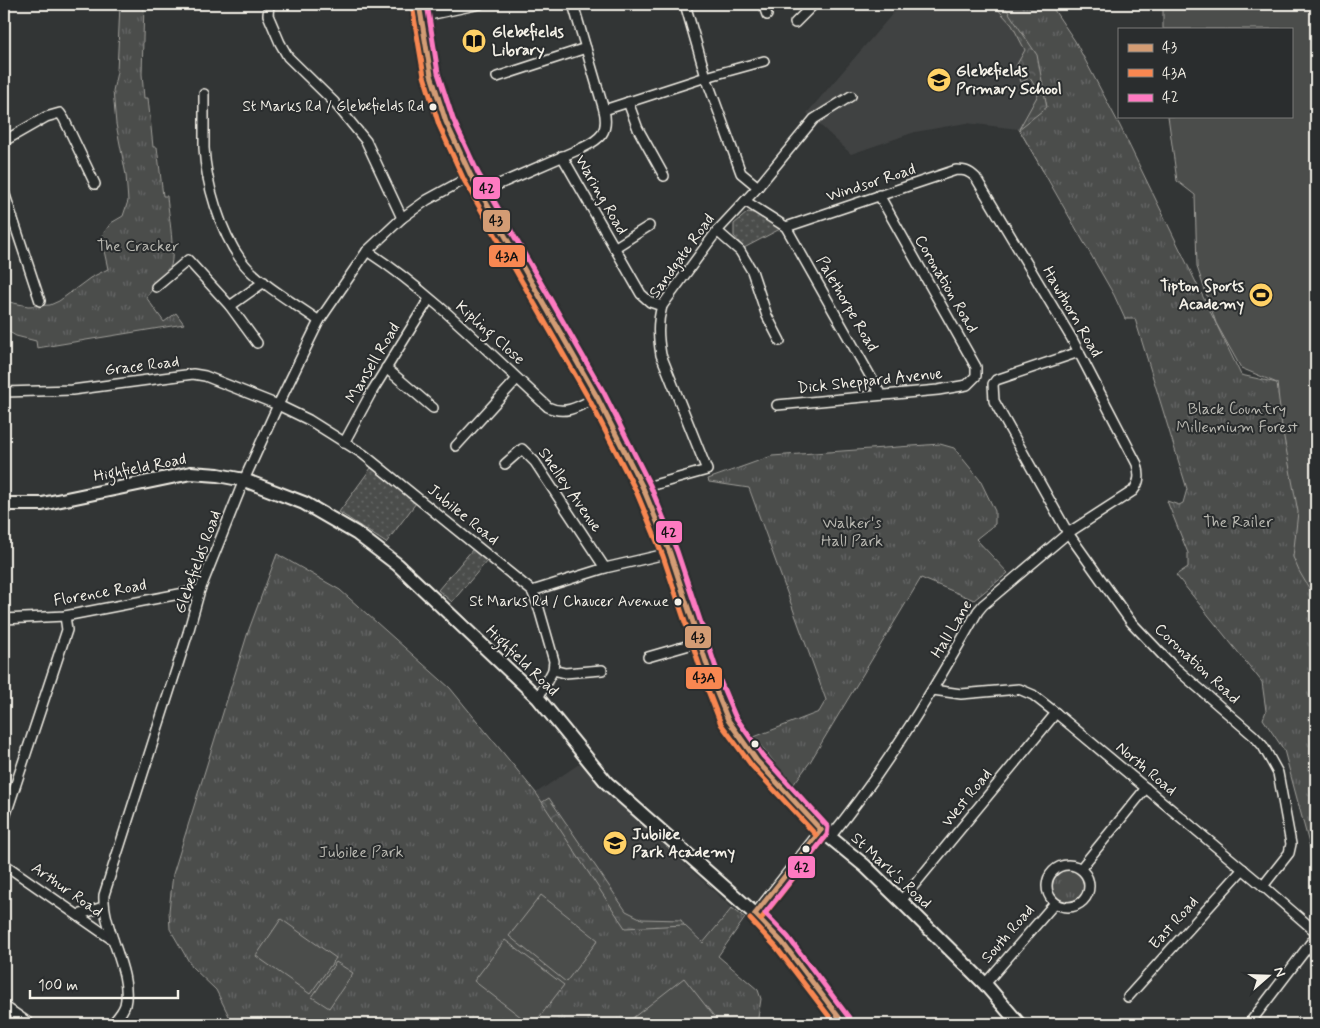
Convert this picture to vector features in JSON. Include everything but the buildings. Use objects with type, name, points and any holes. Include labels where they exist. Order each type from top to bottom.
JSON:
[{"type":"street","points":[[270,4],[268,15],[288,57],[334,102],[366,141],[402,218]]},
{"type":"street","points":[[420,10],[480,4]]},
{"type":"street","points":[[480,192],[595,142],[604,133],[607,122],[573,4]]},
{"type":"street","points":[[685,4],[706,77],[741,173],[758,187]]},
{"type":"street","points":[[763,4],[767,15]]},
{"type":"street","points":[[795,24],[814,4]]},
{"type":"street","name":"St Mark's Road","points":[[420,10],[432,78],[446,122],[471,176],[598,398],[643,488],[670,553],[714,686],[728,720],[757,761],[826,833],[901,901],[985,984],[1019,1024]]},
{"type":"street","points":[[497,77],[586,48]]},
{"type":"street","points":[[604,110],[706,77],[764,61]]},
{"type":"street","points":[[204,94],[204,150],[210,182],[222,224],[241,261],[264,282],[319,321]]},
{"type":"street","name":"Sandgate Road","points":[[643,488],[707,470],[660,354],[657,334],[658,319],[662,306],[718,231],[758,187],[814,119],[851,96]]},
{"type":"street","points":[[628,102],[638,129],[664,176]]},
{"type":"street","points":[[4,141],[46,117],[60,113],[95,184]]},
{"type":"street","name":"Waring Road","points":[[562,156],[641,294],[650,302],[662,306]]},
{"type":"street","name":"Windsor Road","points":[[786,227],[956,170],[965,170]]},
{"type":"street","name":"Hawthorn Road","points":[[965,170],[976,178],[1079,352],[1137,464],[1140,478]]},
{"type":"street","name":"Glebefields Road","points":[[112,1024],[123,1009],[125,997],[124,982],[114,940],[103,907],[104,894],[188,633],[200,590],[244,480],[319,321],[367,251],[402,218],[427,200],[471,176]]},
{"type":"street","points":[[4,192],[40,301]]},
{"type":"street","name":"Coronation Road","points":[[879,195],[976,367],[976,376],[967,385]]},
{"type":"street","points":[[745,201],[786,227]]},
{"type":"street","name":"Waring Road","points":[[614,248],[649,226]]},
{"type":"street","name":"Palethorpe Road","points":[[786,227],[881,395]]},
{"type":"street","points":[[718,231],[740,251],[752,271],[767,316],[780,341]]},
{"type":"street","name":"Kipling Close","points":[[367,251],[385,263],[429,299],[548,407],[554,410],[569,411],[598,398]]},
{"type":"street","points":[[156,287],[188,260],[230,306],[257,343]]},
{"type":"street","points":[[230,306],[264,282]]},
{"type":"street","name":"Mansell Road","points":[[344,443],[386,368],[429,299]]},
{"type":"street","name":"Coronation Road","points":[[1079,352],[996,380],[993,384],[994,401],[1068,533],[1131,622],[1172,665],[1254,736],[1272,760],[1278,773],[1291,844],[1289,853],[1263,886]]},
{"type":"street","points":[[386,368],[433,408]]},
{"type":"street","name":"Grace Road","points":[[4,392],[72,390],[193,374],[205,376],[278,405]]},
{"type":"street","points":[[456,446],[518,379]]},
{"type":"street","name":"Dick Sheppard Avenue","points":[[777,405],[967,385]]},
{"type":"street","name":"Jubilee Road","points":[[278,405],[309,420],[363,454],[532,591]]},
{"type":"street","name":"Shelley Avenue","points":[[506,464],[522,448],[534,462],[605,568]]},
{"type":"street","name":"Highfield Road","points":[[4,504],[42,504],[191,473],[218,475],[244,480],[304,502],[356,533],[398,565],[538,698],[607,783],[755,914],[782,942],[844,1024]]},
{"type":"street","name":"Hall Lane","points":[[755,914],[890,756],[933,690],[983,605],[1068,533],[1133,491],[1138,485],[1140,478]]},
{"type":"street","points":[[538,698],[553,670],[554,661],[538,605],[532,591],[605,568],[670,553]]},
{"type":"street","name":"Florence Road","points":[[4,619],[65,616],[200,590]]},
{"type":"street","points":[[4,820],[67,630],[65,616]]},
{"type":"street","points":[[648,657],[700,642]]},
{"type":"street","points":[[553,670],[565,672],[602,670]]},
{"type":"street","name":"North Road","points":[[933,690],[961,694],[1019,689],[1033,695],[1243,869],[1316,934]]},
{"type":"street","name":"West Road","points":[[901,901],[1056,713]]},
{"type":"street","points":[[1081,868],[1146,788]]},
{"type":"street","name":"Arthur Road","points":[[4,864],[114,940]]},
{"type":"street","name":"South Road","points":[[1070,865],[1081,868],[1087,875],[1090,883],[1090,892],[1086,899],[1079,905],[1071,908],[1062,907],[1055,903],[1048,894],[1047,884],[1051,873],[1060,866],[1070,865]]},
{"type":"street","name":"East Road","points":[[1128,997],[1243,869]]},
{"type":"street","name":"South Road","points":[[985,984],[1055,903]]},
{"type":"street","points":[[78,915],[103,907]]},
{"type":"street","points":[[1249,1024],[1316,934]]},
{"type":"street","points":[[4,1006],[30,1024]]},
{"type":"shaded area","name":"Glebefields Primary School","points":[[901,4],[1003,4],[1037,55],[1047,107],[1019,129],[966,123],[915,132],[851,154],[807,113]]},
{"type":"shaded area","name":"Jubilee Park Academy","points":[[582,762],[601,786],[732,908],[703,943],[625,928],[536,793]]},
{"type":"green space","name":"The Cracker","points":[[120,4],[144,4],[142,74],[144,98],[148,98],[153,147],[157,147],[163,196],[167,196],[171,234],[172,256],[169,270],[146,297],[164,322],[176,313],[184,324],[37,348],[36,341],[16,336],[4,329],[4,301],[28,306],[50,305],[59,301],[90,278],[108,269],[101,237],[111,223],[123,216],[128,201],[126,175],[116,124],[113,91],[117,72]]},
{"type":"green space","points":[[993,4],[1017,4],[1059,87],[1043,171],[1019,129],[1039,93],[1030,78],[1021,82],[1016,66],[1025,50],[1012,25]]},
{"type":"green space","name":"The Railer","points":[[1003,4],[1050,4],[1075,41],[1120,126],[1241,375],[1277,383],[1316,384],[1316,870],[1284,750],[1263,719],[1266,711],[1262,682],[1176,575],[1188,567],[1188,553],[1167,501],[1179,505],[1183,503],[1187,489],[1135,319],[1125,319],[1114,295],[1019,129],[1047,107],[1037,55]]},
{"type":"green space","name":"Tipton Sports Academy","points":[[1163,4],[1316,4],[1316,600],[1293,557],[1298,512],[1282,427],[1277,383],[1241,368],[1216,323],[1197,267],[1195,195],[1177,181],[1168,118],[1292,118],[1292,28],[1163,28]]},
{"type":"green space","points":[[748,212],[759,214],[780,229],[744,248],[734,236],[734,224]]},
{"type":"green space","name":"Walker's Hall Park","points":[[940,444],[954,448],[980,480],[995,511],[995,524],[976,539],[1008,573],[974,600],[921,578],[810,762],[793,785],[754,737],[819,712],[826,700],[749,488],[709,482],[708,479],[772,456]]},
{"type":"green space","points":[[371,468],[416,503],[386,543],[339,512]]},
{"type":"green space","points":[[473,549],[487,561],[452,602],[438,590]]},
{"type":"green space","name":"Jubilee Park","points":[[277,554],[340,590],[450,688],[536,793],[625,928],[684,925],[703,943],[732,908],[745,918],[718,956],[758,990],[761,999],[757,1024],[233,1024],[216,990],[192,967],[170,929],[169,911],[173,874],[248,632]]},
{"type":"green space","points":[[549,798],[626,911],[642,919],[681,920],[684,925],[682,931],[619,931],[536,806]]},
{"type":"green space","points":[[1068,870],[1074,871],[1079,875],[1083,880],[1083,892],[1079,897],[1074,901],[1068,902],[1062,901],[1057,897],[1053,892],[1052,886],[1053,880],[1057,875],[1062,871]]},
{"type":"green space","points":[[541,895],[598,940],[566,982],[509,936]]},
{"type":"green space","points":[[281,919],[336,958],[310,994],[256,956]]},
{"type":"green space","points":[[505,940],[564,985],[534,1024],[530,1024],[474,981]]},
{"type":"green space","points":[[336,962],[353,973],[329,1008],[312,997]]},
{"type":"green space","points":[[684,978],[720,1024],[625,1024]]},
{"type":"transit line","name":"43","points":[[419,4],[431,75],[446,122],[471,176],[597,397],[643,488],[670,553],[714,686],[728,720],[757,761],[821,830]]},
{"type":"transit line","name":"42","points":[[427,4],[438,73],[453,119],[478,173],[604,393],[650,485],[677,551],[721,683],[735,716],[763,756],[828,827],[827,835],[765,913],[788,937],[850,1019]]},
{"type":"transit line","name":"43A","points":[[412,5],[424,76],[439,125],[464,180],[590,401],[636,491],[663,556],[721,724],[752,766],[816,835]]},
{"type":"transit line","name":"43","points":[[755,914],[821,830]]},
{"type":"transit line","name":"43A","points":[[761,919],[827,835]]},
{"type":"transit line","name":"43","points":[[755,914],[782,942],[844,1024]]},
{"type":"transit line","name":"43A","points":[[750,919],[776,947],[835,1024]]},
{"type":"place","name":"Glebefields Library","points":[[474,41]]},
{"type":"place","name":"Glebefields Primary School","points":[[939,80]]},
{"type":"place","name":"St Marks Rd / Glebefields Rd","points":[[433,107]]},
{"type":"place","name":"Tipton Sports Academy","points":[[1261,295]]},
{"type":"place","name":"St Marks Rd / Chaucer Avenue","points":[[678,602]]},
{"type":"place","name":"Jubilee Park Academy","points":[[615,843]]},
{"type":"park label","name":"Black Country Millennium Forest","points":[[1237,418]]}]
